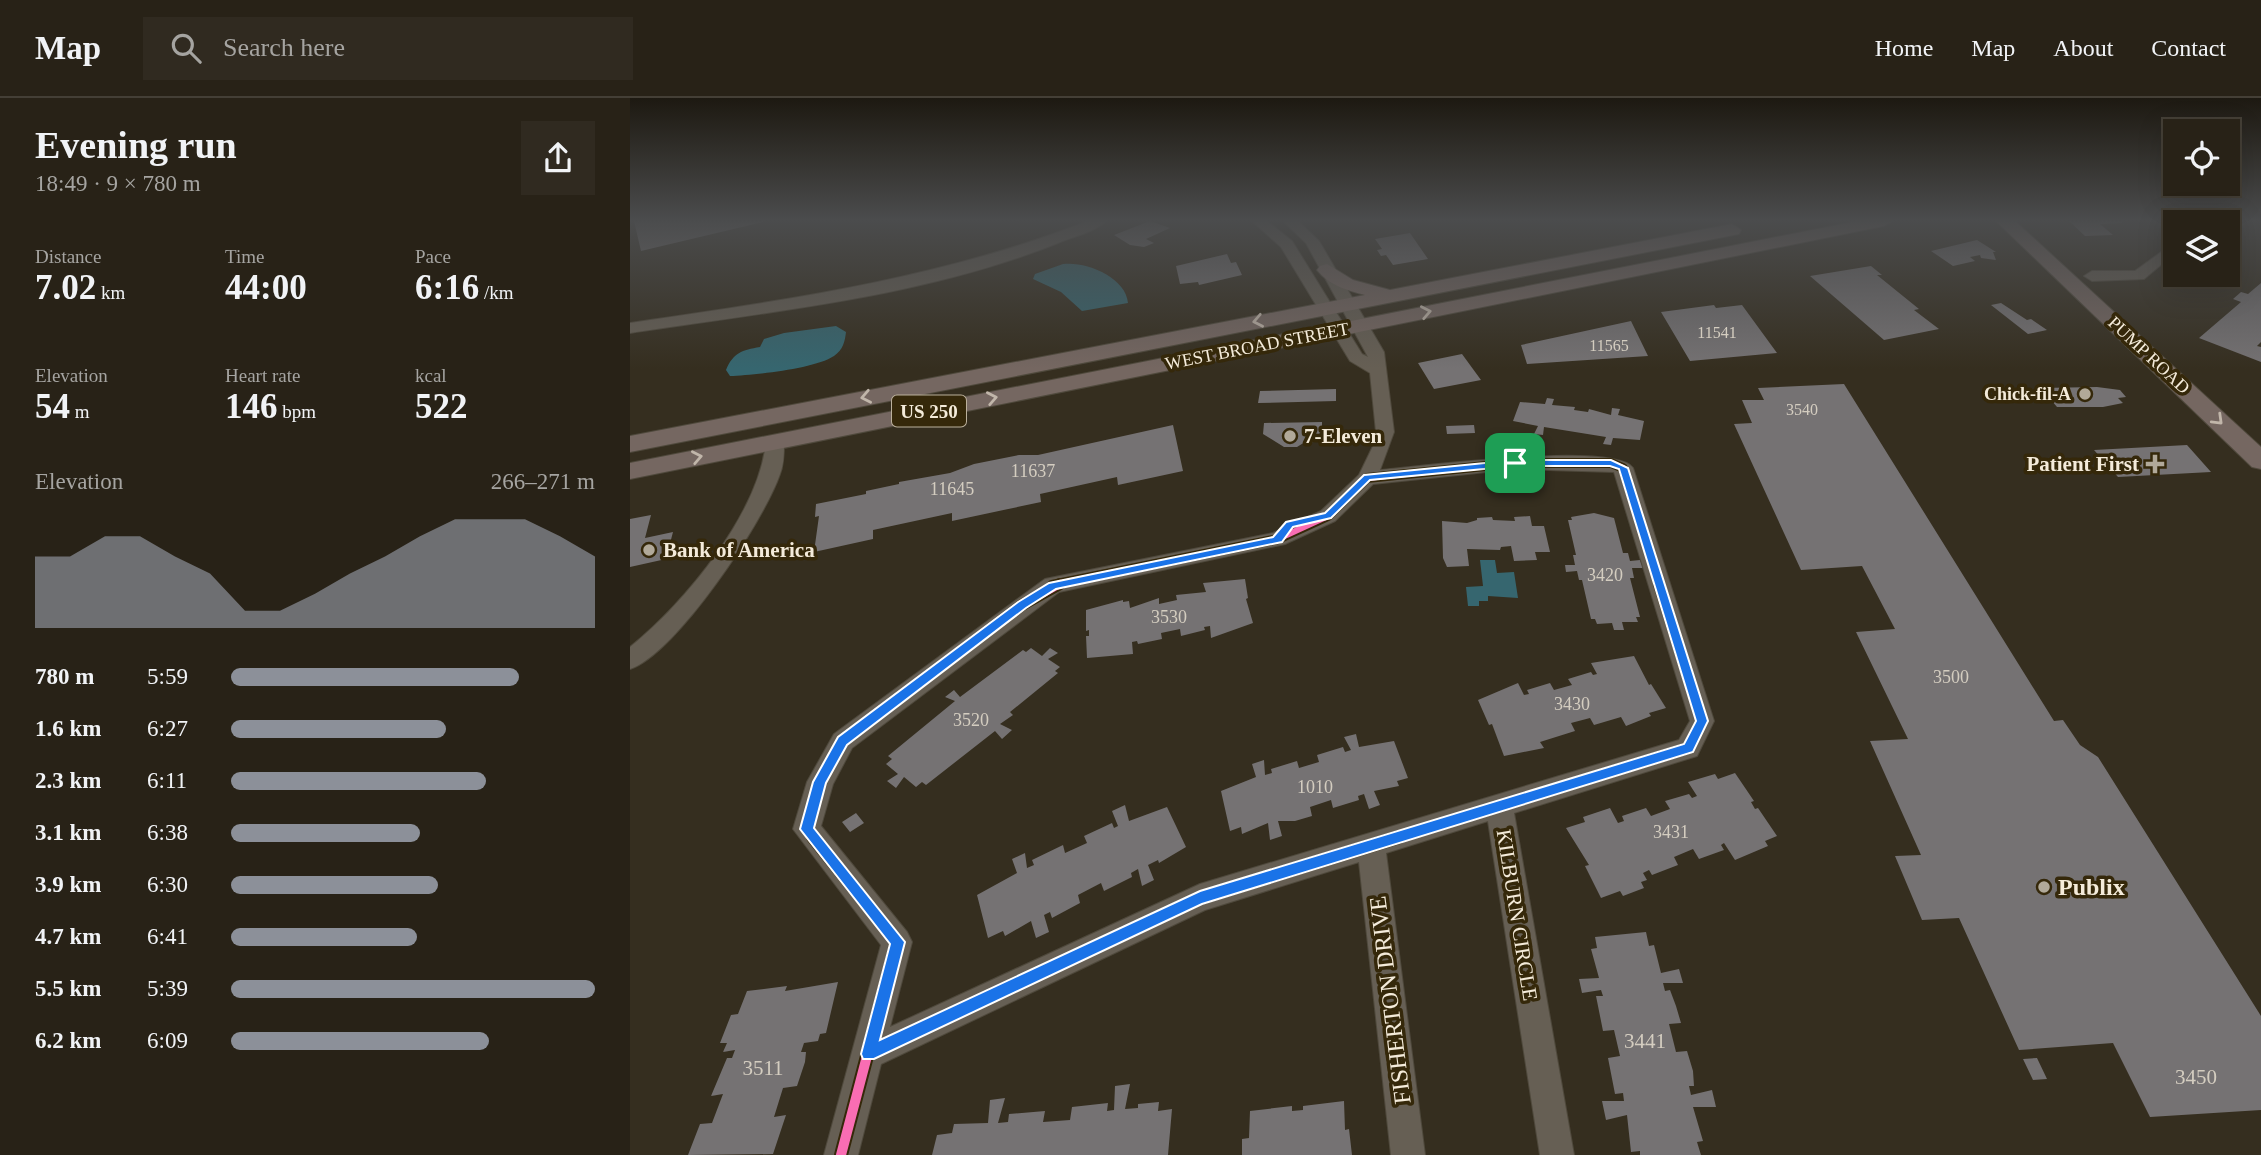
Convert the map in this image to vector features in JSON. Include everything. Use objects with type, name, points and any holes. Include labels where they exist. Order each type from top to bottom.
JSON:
[{"type":"main road","points":[[1327,270],[1346,284],[1393,295]]},
{"type":"main road","name":"WEST BROAD STREET","points":[[630,444],[1522,270]]},
{"type":"main road","name":"WEST BROAD STREET","points":[[630,471],[1635,270]]},
{"type":"main road","name":"PUMP ROAD","points":[[2058,270],[2261,461]]},
{"type":"main road","name":"PUMP ROAD","points":[[2086,270],[2261,434]]},
{"type":"street","points":[[630,328],[929,279],[959,270]]},
{"type":"street","points":[[841,1155],[897,942],[807,829],[820,782],[843,741],[1022,605],[1053,586],[1278,539],[1278,535],[1290,524],[1328,516],[1367,478],[1383,444],[1385,432],[1378,371],[1356,357],[1348,327],[1307,270]]},
{"type":"street","points":[[1327,270],[1335,306]]},
{"type":"street","points":[[2092,276],[2139,276],[2146,270]]},
{"type":"street","points":[[630,660],[646,649],[682,608],[746,522],[772,472],[775,442]]},
{"type":"street","name":"KILBURN CIRCLE","points":[[1367,478],[1515,463],[1611,463],[1623,468],[1702,721],[1688,748],[1499,806],[1557,1155]]},
{"type":"street","points":[[869,1054],[1200,898],[1499,806]]},
{"type":"street","name":"FISHERTON DRIVE","points":[[1371,845],[1408,1155]]},
{"type":"water","points":[[1045,270],[1098,270],[1113,278],[1126,294],[1128,303],[1082,311],[1061,292],[1033,279],[1035,274]]},
{"type":"water","points":[[836,326],[846,332],[844,342],[837,354],[825,361],[799,368],[754,374],[730,376],[726,370],[735,356],[760,347],[764,339],[784,333]]},
{"type":"water","points":[[1480,560],[1495,560],[1497,573],[1514,572],[1518,598],[1488,596],[1488,601],[1479,601],[1479,606],[1468,606],[1466,587],[1483,586]]},
{"type":"building","points":[[1177,270],[1240,270],[1242,275],[1199,285],[1198,282],[1180,284]]},
{"type":"building","points":[[1845,270],[1876,270],[1882,275],[1877,275],[1919,309],[1914,310],[1939,329],[1884,340],[1810,276]]},
{"type":"building","points":[[2261,283],[2261,342],[2257,346],[2261,347],[2261,362],[2199,338],[2241,302],[2233,299],[2241,292],[2248,294]]},
{"type":"building","points":[[2001,303],[2047,330],[2028,334],[1991,305]]},
{"type":"building","points":[[1714,305],[1716,308],[1742,305],[1777,353],[1690,361],[1661,312]]},
{"type":"building","points":[[1631,321],[1648,356],[1527,364],[1521,345]]},
{"type":"building","points":[[1462,354],[1481,380],[1434,389],[1418,363]]},
{"type":"building","points":[[1844,384],[2054,721],[2063,720],[2080,745],[2098,757],[2261,1016],[2261,1110],[2150,1117],[2113,1043],[2019,1050],[1959,918],[1922,920],[1895,856],[1921,855],[1870,741],[1908,739],[1856,632],[1895,629],[1862,566],[1801,570],[1734,424],[1752,423],[1742,400],[1764,400],[1758,388]]},
{"type":"building","name":"Chick-fil-A","points":[[2097,387],[2120,390],[2126,397],[2118,398],[2123,403],[2103,407],[2057,407],[2041,388]]},
{"type":"building","points":[[1336,389],[1336,401],[1258,403],[1260,391]]},
{"type":"building","points":[[1547,398],[1554,399],[1552,405],[1575,407],[1574,410],[1588,412],[1589,409],[1611,415],[1612,408],[1620,409],[1618,415],[1644,421],[1640,440],[1613,438],[1611,445],[1603,444],[1606,437],[1544,427],[1543,435],[1534,434],[1538,426],[1513,421],[1520,402],[1545,404]]},
{"type":"building","name":"7-Eleven","points":[[1322,422],[1322,432],[1310,439],[1314,441],[1309,445],[1305,442],[1297,447],[1284,447],[1263,434],[1264,423]]},
{"type":"building","points":[[1173,425],[1183,471],[1118,485],[1117,477],[1040,494],[1041,502],[952,521],[952,513],[873,530],[873,539],[814,552],[819,516],[815,517],[816,504],[866,494],[866,491],[899,482],[950,473],[974,464],[1019,455],[1038,455]]},
{"type":"building","points":[[1474,425],[1475,433],[1447,434],[1446,426]]},
{"type":"building","name":"Patient First","points":[[2187,445],[2211,472],[2118,477],[2094,450]]},
{"type":"building","points":[[1594,513],[1614,518],[1623,553],[1628,553],[1630,561],[1640,560],[1643,568],[1632,568],[1634,578],[1630,578],[1640,617],[1636,617],[1638,622],[1622,622],[1624,630],[1614,630],[1612,623],[1597,624],[1595,619],[1591,619],[1582,580],[1579,580],[1577,571],[1566,572],[1565,565],[1575,565],[1573,555],[1576,555],[1568,520],[1572,520],[1571,517]]},
{"type":"building","name":"Bank of America","points":[[651,515],[645,538],[673,532],[666,559],[630,567],[630,519]]},
{"type":"building","points":[[1530,516],[1532,526],[1544,526],[1550,552],[1535,552],[1537,560],[1514,561],[1511,546],[1501,547],[1500,550],[1467,549],[1469,566],[1447,567],[1443,558],[1442,521],[1467,523],[1477,518],[1492,517],[1493,520],[1515,521],[1514,517]]},
{"type":"building","points":[[1245,579],[1246,599],[1253,623],[1211,638],[1210,626],[1204,627],[1205,630],[1181,636],[1180,629],[1161,633],[1162,639],[1138,644],[1137,641],[1132,642],[1133,654],[1087,658],[1086,636],[1089,636],[1089,630],[1086,631],[1086,610],[1123,600],[1129,601],[1130,608],[1159,598],[1159,604],[1177,600],[1176,595],[1206,592],[1203,583]]},
{"type":"building","points":[[1031,648],[1042,656],[1050,648],[1058,653],[1048,659],[1060,667],[1055,671],[1058,673],[1010,712],[1013,715],[1000,724],[1012,730],[1002,739],[995,731],[926,785],[922,782],[916,787],[904,777],[896,788],[887,781],[898,774],[886,764],[892,759],[888,756],[955,701],[945,697],[954,690],[960,697],[1023,650],[1026,652]]},
{"type":"building","points":[[1634,656],[1649,685],[1651,684],[1666,708],[1649,713],[1651,716],[1626,726],[1621,717],[1594,725],[1590,718],[1571,723],[1575,731],[1540,742],[1544,748],[1504,756],[1492,724],[1489,725],[1478,700],[1518,683],[1524,695],[1529,694],[1527,690],[1550,683],[1554,690],[1572,685],[1568,679],[1591,672],[1593,675],[1597,674],[1591,663]]},
{"type":"building","points":[[1356,734],[1359,747],[1394,741],[1408,778],[1397,781],[1399,786],[1374,791],[1380,805],[1369,809],[1364,794],[1358,796],[1359,800],[1333,808],[1331,800],[1310,807],[1312,816],[1295,821],[1278,821],[1282,836],[1270,840],[1268,823],[1242,834],[1241,827],[1230,831],[1221,791],[1256,777],[1252,764],[1264,760],[1265,775],[1272,773],[1271,769],[1297,761],[1299,768],[1319,762],[1317,755],[1343,747],[1345,752],[1351,750],[1344,737]]},
{"type":"building","points":[[1735,773],[1754,801],[1751,802],[1755,809],[1758,808],[1777,836],[1765,841],[1768,846],[1735,860],[1724,843],[1721,845],[1724,850],[1699,859],[1693,849],[1674,857],[1678,865],[1652,875],[1649,870],[1643,873],[1647,880],[1641,882],[1644,888],[1623,896],[1620,891],[1601,898],[1585,866],[1589,865],[1566,828],[1585,822],[1583,817],[1610,808],[1618,823],[1624,821],[1622,816],[1646,808],[1651,816],[1670,809],[1665,801],[1689,794],[1692,798],[1697,796],[1688,782],[1715,774],[1718,779]]},
{"type":"building","points":[[1125,805],[1129,821],[1167,807],[1186,847],[1159,863],[1158,860],[1148,865],[1154,880],[1142,886],[1138,869],[1131,873],[1132,877],[1104,891],[1101,883],[1078,895],[1080,903],[1052,918],[1050,912],[1044,915],[1049,932],[1036,938],[1031,921],[1005,936],[1003,931],[988,938],[977,895],[1017,873],[1012,859],[1025,853],[1027,868],[1034,865],[1032,860],[1063,845],[1065,853],[1087,843],[1084,836],[1112,823],[1114,828],[1118,826],[1112,811]]},
{"type":"building","points":[[856,813],[864,823],[850,832],[842,822]]},
{"type":"building","points":[[1646,932],[1649,946],[1654,945],[1661,973],[1679,969],[1683,983],[1663,983],[1665,991],[1670,990],[1681,1023],[1669,1024],[1676,1052],[1687,1051],[1693,1071],[1694,1086],[1689,1086],[1691,1095],[1712,1090],[1716,1107],[1693,1107],[1703,1141],[1697,1142],[1701,1155],[1640,1155],[1640,1151],[1631,1152],[1627,1115],[1606,1120],[1602,1101],[1624,1101],[1623,1093],[1615,1094],[1608,1058],[1620,1056],[1614,1030],[1603,1031],[1596,996],[1603,996],[1601,990],[1582,993],[1579,979],[1599,978],[1591,949],[1597,948],[1595,937]]},
{"type":"building","points":[[838,982],[826,1033],[820,1034],[818,1041],[804,1043],[801,1052],[806,1052],[805,1062],[797,1086],[783,1088],[774,1117],[786,1115],[773,1154],[688,1155],[700,1124],[712,1123],[723,1094],[711,1096],[727,1058],[732,1058],[735,1050],[723,1052],[727,1043],[720,1043],[731,1015],[738,1014],[747,991],[787,986],[785,991]]},
{"type":"building","points":[[2037,1058],[2047,1079],[2033,1080],[2023,1059]]},
{"type":"building","points":[[1130,1084],[1125,1109],[1138,1108],[1138,1104],[1159,1102],[1158,1111],[1172,1109],[1168,1155],[932,1155],[937,1135],[952,1133],[954,1124],[988,1123],[990,1100],[1005,1098],[998,1123],[1008,1122],[1009,1114],[1045,1111],[1043,1122],[1070,1120],[1072,1107],[1108,1103],[1107,1111],[1114,1110],[1115,1086]]},
{"type":"building","points":[[1344,1101],[1345,1130],[1349,1129],[1352,1155],[1242,1155],[1242,1139],[1249,1138],[1250,1111],[1292,1106],[1292,1111],[1303,1110],[1303,1106]]},
{"type":"cycle path","points":[[841,1155],[897,942],[807,829],[820,782],[843,741],[1022,605],[1053,585],[1278,539],[1328,516],[1367,478],[1515,463],[1611,463],[1623,468],[1702,721],[1688,748],[1200,898],[869,1053]]},
{"type":"place","name":"Chick-fil-A","points":[[2085,394]]},
{"type":"place","name":"7-Eleven","points":[[1290,436]]},
{"type":"place","name":"Patient First","points":[[2155,464]]},
{"type":"place","name":"Bank of America","points":[[649,550]]},
{"type":"place","name":"Publix","points":[[2044,887]]},
{"type":"route","points":[[1515,463],[1611,463],[1623,468],[1702,721],[1688,748],[1200,898],[869,1054],[897,942],[807,829],[820,782],[843,741],[1022,605],[1053,586],[1278,539],[1284,527],[1290,524],[1328,516],[1367,478],[1515,463]]}]
